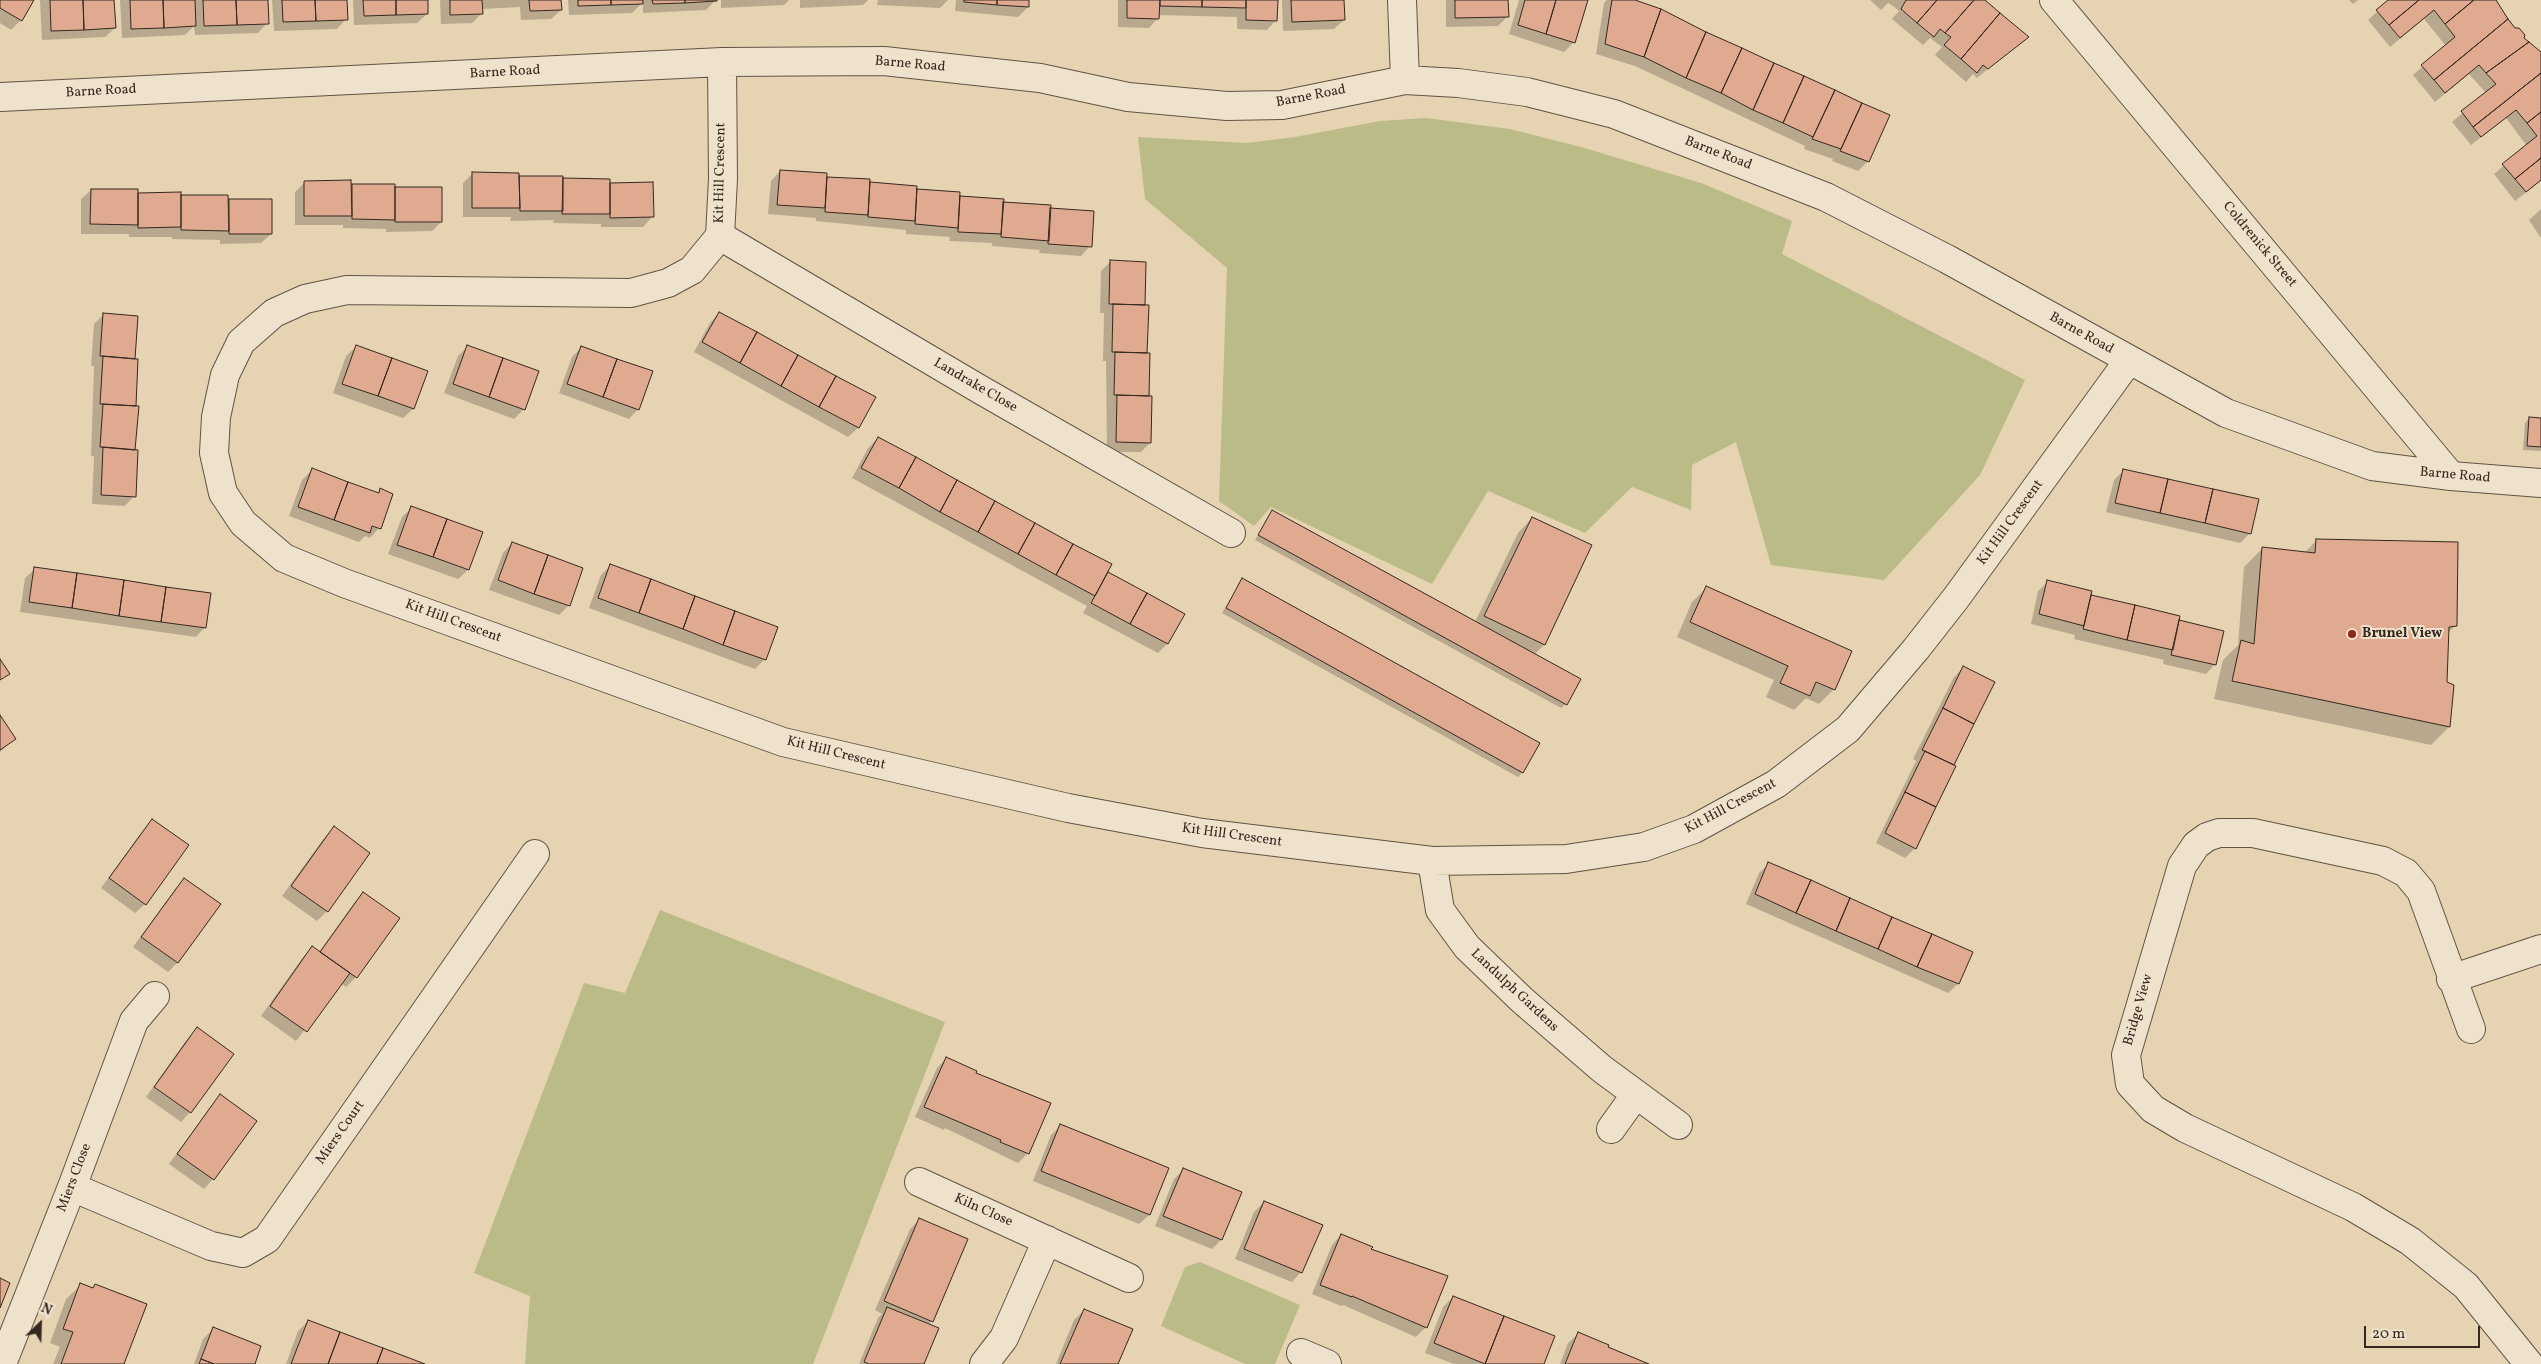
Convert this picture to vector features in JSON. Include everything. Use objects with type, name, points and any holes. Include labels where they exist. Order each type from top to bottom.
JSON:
[{"type":"street","points":[[1402,0],[1405,80]]},
{"type":"street","name":"Coldrenick Street","points":[[2061,7],[2451,476]]},
{"type":"street","name":"Barne Road","points":[[0,98],[722,62],[884,61],[1040,78],[1128,97],[1227,106],[1282,105],[1405,80],[1458,83],[1527,92],[1614,114],[1826,197],[1946,259],[2226,413],[2372,466],[2451,476],[2541,483]]},
{"type":"street","name":"Kit Hill Crescent","points":[[722,62],[723,179],[720,236],[692,270],[668,283],[631,293],[347,290],[305,299],[274,313],[241,342],[225,376],[216,416],[214,453],[223,493],[243,523],[284,558],[344,583],[783,742],[944,781],[1171,828],[1432,861],[1566,859],[1644,847],[1694,829],[1776,784],[1848,729],[1916,649],[1989,554],[2129,360]]},
{"type":"street","name":"Landrake Close","points":[[720,236],[989,395],[1232,533]]},
{"type":"street","name":"Bridge View","points":[[2471,1029],[2451,979],[2421,891],[2406,874],[2383,861],[2253,833],[2219,833],[2207,837],[2196,845],[2182,866],[2126,1055],[2130,1084],[2152,1109],[2185,1128],[2353,1207],[2410,1241],[2466,1286],[2529,1364]]},
{"type":"street","name":"Miers Court","points":[[72,1187],[211,1246],[243,1253],[267,1239],[535,854]]},
{"type":"street","name":"Landulph Gardens","points":[[1432,861],[1440,910],[1467,947],[1522,1000],[1602,1069],[1678,1125]]},
{"type":"street","points":[[2451,979],[2541,949]]},
{"type":"street","name":"Miers Close","points":[[2,1364],[72,1187],[134,1021],[155,996]]},
{"type":"street","points":[[1611,1129],[1636,1094]]},
{"type":"street","name":"Kiln Close","points":[[920,1182],[1129,1278]]},
{"type":"street","points":[[984,1364],[1004,1338],[1047,1240]]},
{"type":"street","points":[[1301,1353],[1327,1364]]},
{"type":"green space","points":[[1426,118],[1510,129],[1581,147],[1701,183],[1792,221],[1782,254],[2025,380],[1980,475],[1884,580],[1771,565],[1736,442],[1692,465],[1691,510],[1632,487],[1585,533],[1488,491],[1432,584],[1271,507],[1254,526],[1219,501],[1227,268],[1145,199],[1138,137],[1246,143],[1295,137],[1380,121]]},
{"type":"green space","points":[[660,910],[945,1022],[813,1364],[525,1364],[530,1296],[474,1273],[584,983],[625,993]]},
{"type":"green space","points":[[1200,1262],[1300,1305],[1275,1364],[1245,1364],[1161,1326],[1185,1267]]},
{"type":"building","points":[[0,0],[34,0],[22,21],[0,8]]},
{"type":"building","points":[[50,0],[83,0],[84,30],[51,31]]},
{"type":"building","points":[[83,0],[114,0],[116,28],[84,30]]},
{"type":"building","points":[[130,0],[163,0],[164,28],[131,29]]},
{"type":"building","points":[[163,0],[195,0],[196,26],[164,28]]},
{"type":"building","points":[[203,0],[236,0],[237,25],[204,26]]},
{"type":"building","points":[[236,0],[268,0],[269,24],[237,25]]},
{"type":"building","points":[[282,0],[315,0],[316,21],[283,22]]},
{"type":"building","points":[[315,0],[347,0],[348,20],[316,21]]},
{"type":"building","points":[[363,0],[396,0],[396,15],[364,16]]},
{"type":"building","points":[[396,0],[428,0],[428,14],[396,15]]},
{"type":"building","points":[[450,0],[482,0],[483,14],[450,15]]},
{"type":"building","points":[[529,0],[561,0],[562,10],[530,11]]},
{"type":"building","points":[[578,0],[611,0],[611,5],[578,6]]},
{"type":"building","points":[[611,0],[643,0],[643,4],[611,5]]},
{"type":"building","points":[[652,0],[685,0],[685,3],[653,4]]},
{"type":"building","points":[[685,0],[717,0],[717,1],[685,3]]},
{"type":"building","points":[[964,0],[997,0],[997,5],[964,2]]},
{"type":"building","points":[[997,0],[1029,0],[1029,7],[997,5]]},
{"type":"building","points":[[1127,0],[1160,0],[1159,19],[1127,18]]},
{"type":"building","points":[[1160,0],[1202,0],[1202,7],[1160,6]]},
{"type":"building","points":[[1202,0],[1246,0],[1246,8],[1202,7]]},
{"type":"building","points":[[1246,0],[1278,0],[1277,21],[1246,20]]},
{"type":"building","points":[[1291,0],[1344,0],[1345,20],[1292,22]]},
{"type":"building","points":[[1455,0],[1508,0],[1509,17],[1455,18]]},
{"type":"building","points":[[1525,0],[1556,0],[1546,34],[1518,25]]},
{"type":"building","points":[[1556,0],[1588,0],[1575,43],[1546,34]]},
{"type":"building","points":[[1612,0],[1635,0],[1661,9],[1644,57],[1605,44]]},
{"type":"building","points":[[1906,0],[1937,0],[1917,23],[1901,9]]},
{"type":"building","points":[[1937,0],[1974,0],[1945,33],[1940,29],[1934,37],[1917,23]]},
{"type":"building","points":[[1974,0],[1985,0],[2000,13],[1961,59],[1944,45],[1951,37],[1945,33]]},
{"type":"building","points":[[2388,0],[2419,0],[2389,25],[2376,10]]},
{"type":"building","points":[[2419,0],[2474,0],[2445,24],[2434,10],[2400,38],[2389,25]]},
{"type":"building","points":[[2474,0],[2496,0],[2508,19],[2434,80],[2421,65],[2455,37],[2445,24]]},
{"type":"building","points":[[1661,9],[1706,32],[1686,78],[1644,57]]},
{"type":"building","points":[[2000,13],[2029,37],[1988,69],[1983,65],[1977,73],[1961,59]]},
{"type":"building","points":[[2508,19],[2515,28],[2519,28],[2525,35],[2524,38],[2529,42],[2486,73],[2479,65],[2445,93],[2434,80]]},
{"type":"building","points":[[1706,32],[1742,48],[1721,93],[1686,78]]},
{"type":"building","points":[[2529,42],[2541,52],[2541,73],[2473,127],[2461,111],[2496,84],[2486,73]]},
{"type":"building","points":[[1742,48],[1774,63],[1753,110],[1721,93]]},
{"type":"building","points":[[1774,63],[1804,76],[1783,123],[1753,110]]},
{"type":"building","points":[[2541,73],[2541,112],[2527,123],[2516,110],[2481,137],[2473,127]]},
{"type":"building","points":[[1804,76],[1835,90],[1813,137],[1783,123]]},
{"type":"building","points":[[1835,90],[1862,103],[1841,149],[1812,139]]},
{"type":"building","points":[[1862,103],[1890,115],[1869,162],[1840,151]]},
{"type":"building","points":[[2541,112],[2541,158],[2515,179],[2502,164],[2537,136],[2527,123]]},
{"type":"building","points":[[2541,158],[2541,180],[2526,192],[2515,179]]},
{"type":"building","points":[[780,170],[827,173],[825,208],[777,205]]},
{"type":"building","points":[[472,172],[519,173],[520,208],[472,208]]},
{"type":"building","points":[[519,176],[563,176],[563,211],[520,211]]},
{"type":"building","points":[[827,177],[870,179],[868,215],[825,212]]},
{"type":"building","points":[[563,178],[610,179],[610,214],[562,214]]},
{"type":"building","points":[[351,180],[352,216],[304,216],[304,181]]},
{"type":"building","points":[[653,182],[654,217],[610,218],[610,183]]},
{"type":"building","points":[[870,182],[917,186],[915,221],[868,217]]},
{"type":"building","points":[[352,184],[395,184],[395,220],[352,219]]},
{"type":"building","points":[[395,187],[442,187],[442,222],[395,222]]},
{"type":"building","points":[[91,189],[138,189],[138,225],[90,224]]},
{"type":"building","points":[[917,189],[960,192],[958,228],[915,224]]},
{"type":"building","points":[[181,192],[181,227],[138,228],[138,193]]},
{"type":"building","points":[[181,195],[228,195],[229,231],[181,230]]},
{"type":"building","points":[[960,196],[1004,199],[1001,234],[958,232]]},
{"type":"building","points":[[229,199],[272,199],[272,234],[229,234]]},
{"type":"building","points":[[1003,202],[1051,205],[1049,241],[1001,237]]},
{"type":"building","points":[[1050,208],[1094,211],[1092,247],[1048,244]]},
{"type":"building","points":[[1110,260],[1146,262],[1145,305],[1109,304]]},
{"type":"building","points":[[1113,304],[1149,305],[1147,353],[1112,352]]},
{"type":"building","points":[[719,312],[757,332],[740,363],[702,342]]},
{"type":"building","points":[[103,313],[138,316],[135,359],[100,356]]},
{"type":"building","points":[[757,332],[798,355],[781,386],[740,363]]},
{"type":"building","points":[[356,345],[392,358],[378,396],[342,384]]},
{"type":"building","points":[[467,345],[503,358],[489,397],[453,384]]},
{"type":"building","points":[[581,346],[617,359],[603,397],[567,384]]},
{"type":"building","points":[[1115,352],[1150,353],[1149,396],[1114,395]]},
{"type":"building","points":[[798,355],[836,376],[819,407],[781,386]]},
{"type":"building","points":[[103,356],[138,359],[136,406],[100,404]]},
{"type":"building","points":[[392,358],[428,371],[414,409],[378,396]]},
{"type":"building","points":[[503,358],[539,371],[525,410],[489,397]]},
{"type":"building","points":[[617,359],[653,371],[639,410],[603,397]]},
{"type":"building","points":[[836,376],[876,397],[859,428],[819,407]]},
{"type":"building","points":[[1117,395],[1152,396],[1151,443],[1116,442]]},
{"type":"building","points":[[103,404],[139,406],[135,450],[100,447]]},
{"type":"building","points":[[2529,417],[2541,418],[2541,447],[2527,446]]},
{"type":"building","points":[[878,437],[916,457],[899,488],[861,468]]},
{"type":"building","points":[[103,447],[138,450],[136,497],[101,495]]},
{"type":"building","points":[[916,457],[957,480],[940,512],[899,488]]},
{"type":"building","points":[[312,468],[348,482],[334,520],[298,507]]},
{"type":"building","points":[[2123,469],[2168,479],[2160,513],[2115,503]]},
{"type":"building","points":[[2168,479],[2213,489],[2205,523],[2160,513]]},
{"type":"building","points":[[957,480],[995,501],[978,532],[940,512]]},
{"type":"building","points":[[348,482],[379,493],[380,488],[393,494],[381,529],[372,526],[370,533],[334,520]]},
{"type":"building","points":[[2213,489],[2259,499],[2251,534],[2205,523]]},
{"type":"building","points":[[995,501],[1035,523],[1018,554],[978,532]]},
{"type":"building","points":[[411,506],[447,519],[433,557],[397,545]]},
{"type":"building","points":[[1272,510],[1581,679],[1567,705],[1258,535]]},
{"type":"building","points":[[1532,517],[1592,545],[1545,645],[1484,616]]},
{"type":"building","points":[[447,519],[483,532],[469,570],[433,557]]},
{"type":"building","points":[[1035,523],[1073,544],[1056,575],[1018,554]]},
{"type":"building","name":"Brunel View","points":[[2316,539],[2458,542],[2457,626],[2449,627],[2447,682],[2454,685],[2450,727],[2232,681],[2241,640],[2254,644],[2262,547],[2315,553]]},
{"type":"building","points":[[512,542],[548,555],[534,594],[498,580]]},
{"type":"building","points":[[1073,544],[1112,564],[1095,596],[1056,575]]},
{"type":"building","points":[[548,555],[583,568],[570,606],[534,594]]},
{"type":"building","points":[[610,564],[651,579],[639,613],[598,598]]},
{"type":"building","points":[[34,567],[77,573],[72,608],[29,602]]},
{"type":"building","points":[[1108,572],[1147,593],[1130,624],[1091,603]]},
{"type":"building","points":[[77,573],[124,580],[119,616],[72,608]]},
{"type":"building","points":[[1242,578],[1540,743],[1523,773],[1226,608]]},
{"type":"building","points":[[651,579],[695,596],[683,629],[639,613]]},
{"type":"building","points":[[124,580],[166,587],[161,622],[119,616]]},
{"type":"building","points":[[2047,580],[2092,591],[2084,626],[2039,614]]},
{"type":"building","points":[[1706,586],[1852,651],[1835,690],[1816,682],[1810,696],[1780,683],[1788,666],[1690,622]]},
{"type":"building","points":[[166,587],[211,593],[206,628],[161,622]]},
{"type":"building","points":[[1147,593],[1185,614],[1168,644],[1130,624]]},
{"type":"building","points":[[2091,595],[2135,605],[2127,640],[2083,629]]},
{"type":"building","points":[[695,596],[735,611],[723,645],[683,629]]},
{"type":"building","points":[[2135,605],[2180,616],[2173,650],[2127,640]]},
{"type":"building","points":[[735,611],[778,627],[766,660],[723,645]]},
{"type":"building","points":[[2179,620],[2224,631],[2216,665],[2171,655]]},
{"type":"building","points":[[0,659],[10,674],[0,680]]},
{"type":"building","points":[[1963,666],[1995,682],[1974,724],[1943,708]]},
{"type":"building","points":[[1943,708],[1974,724],[1954,765],[1922,750]]},
{"type":"building","points":[[0,715],[16,739],[0,750]]},
{"type":"building","points":[[1925,751],[1956,766],[1936,807],[1905,792]]},
{"type":"building","points":[[1905,792],[1936,807],[1916,849],[1885,833]]},
{"type":"building","points":[[152,819],[189,845],[146,905],[109,878]]},
{"type":"building","points":[[334,826],[370,853],[328,912],[291,886]]},
{"type":"building","points":[[1768,862],[1811,880],[1796,913],[1755,894]]},
{"type":"building","points":[[184,878],[221,904],[178,963],[141,937]]},
{"type":"building","points":[[1811,880],[1850,898],[1836,931],[1796,913]]},
{"type":"building","points":[[363,892],[400,918],[357,978],[320,952]]},
{"type":"building","points":[[1850,898],[1892,917],[1878,949],[1836,931]]},
{"type":"building","points":[[1892,917],[1932,934],[1917,967],[1878,949]]},
{"type":"building","points":[[1932,934],[1973,952],[1959,984],[1917,967]]},
{"type":"building","points":[[312,946],[350,973],[307,1032],[270,1006]]},
{"type":"building","points":[[197,1027],[234,1054],[191,1113],[154,1087]]},
{"type":"building","points":[[946,1057],[977,1071],[976,1073],[1051,1103],[1029,1154],[924,1107]]},
{"type":"building","points":[[220,1094],[257,1121],[214,1180],[177,1154]]},
{"type":"building","points":[[1060,1124],[1169,1168],[1150,1215],[1041,1171]]},
{"type":"building","points":[[1183,1168],[1242,1192],[1222,1240],[1163,1216]]},
{"type":"building","points":[[1264,1201],[1323,1225],[1302,1273],[1244,1249]]},
{"type":"building","points":[[919,1218],[968,1239],[933,1322],[884,1301]]},
{"type":"building","points":[[1341,1234],[1373,1247],[1371,1249],[1448,1276],[1427,1328],[1352,1296],[1320,1285]]},
{"type":"building","points":[[0,1278],[10,1283],[0,1308]]},
{"type":"building","points":[[80,1283],[93,1288],[95,1284],[147,1304],[124,1364],[61,1364],[73,1332],[63,1329]]},
{"type":"building","points":[[1453,1296],[1504,1316],[1485,1364],[1434,1343]]},
{"type":"building","points":[[887,1307],[939,1328],[924,1364],[869,1364],[864,1362]]},
{"type":"building","points":[[1084,1309],[1133,1329],[1118,1364],[1060,1364]]},
{"type":"building","points":[[1504,1316],[1555,1336],[1544,1364],[1485,1364]]},
{"type":"building","points":[[308,1320],[340,1332],[328,1364],[291,1364]]},
{"type":"building","points":[[213,1327],[261,1346],[255,1364],[214,1364],[201,1359]]},
{"type":"building","points":[[340,1332],[383,1348],[377,1364],[328,1364]]},
{"type":"building","points":[[1578,1332],[1609,1345],[1608,1347],[1649,1364],[1565,1364]]},
{"type":"building","points":[[383,1348],[425,1364],[377,1364]]},
{"type":"building","points":[[201,1359],[214,1364],[199,1364]]},
{"type":"place","name":"Brunel View","points":[[2352,634]]}]
